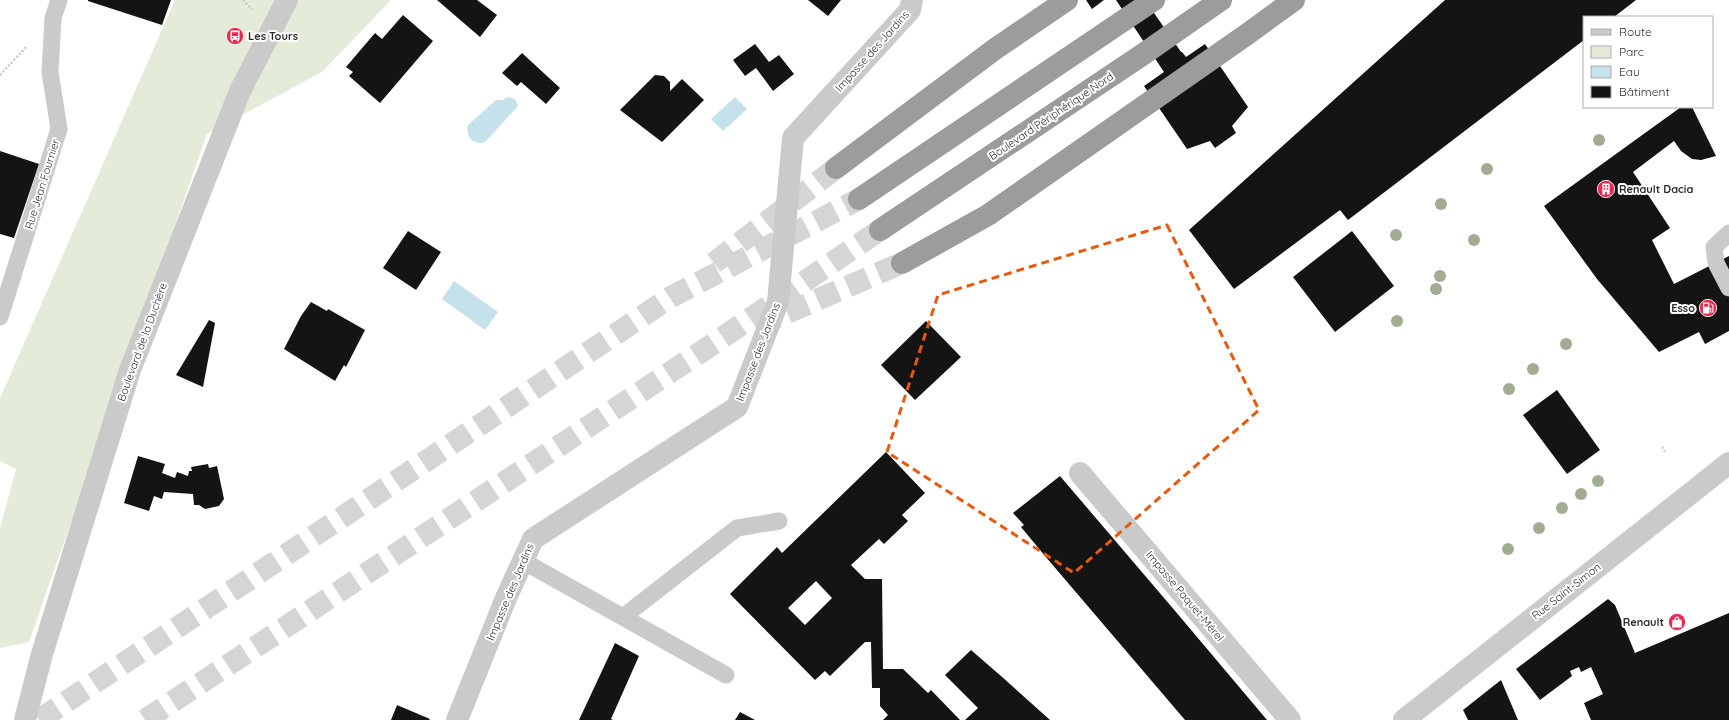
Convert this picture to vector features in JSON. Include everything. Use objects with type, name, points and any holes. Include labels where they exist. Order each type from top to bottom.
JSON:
[{"type":"highway","points":[[836,168],[995,49],[1067,0]]},
{"type":"highway","points":[[859,199],[1154,0]]},
{"type":"highway","name":"Boulevard Périphérique Nord","points":[[880,230],[1136,60],[1221,0]]},
{"type":"highway","points":[[902,263],[988,216],[1294,0]]},
{"type":"street","name":"Boulevard de la Duchère","points":[[26,720],[42,654],[130,370],[240,91],[286,0]]},
{"type":"street","name":"Impasse des Jardins","points":[[457,720],[506,598],[533,539],[738,407],[778,302],[793,138],[910,10],[912,0]]},
{"type":"street","name":"Rue Saint-Simon","points":[[1404,720],[1729,463]]},
{"type":"street","name":"Impasse Paquet-Mérel","points":[[1080,473],[1290,720]]},
{"type":"lane","name":"Rue Jean Fournier","points":[[0,317],[59,129],[50,72],[53,18],[59,0]]},
{"type":"lane","points":[[1729,233],[1714,247],[1716,263],[1729,288]]},
{"type":"lane","points":[[623,617],[737,528],[780,521]]},
{"type":"lane","points":[[523,561],[726,675]]},
{"type":"path","points":[[1662,447],[1665,452]]},
{"type":"highlighted area","points":[[1167,225],[1259,410],[1074,573],[887,452],[938,295]]},
{"type":"green space","points":[[175,0],[391,0],[322,72],[207,134],[29,642],[0,648],[0,528],[16,469],[0,461],[0,398]]},
{"type":"water","points":[[508,97],[515,99],[518,106],[485,142],[477,143],[471,139],[467,129],[468,125],[496,100],[502,100]]},
{"type":"water","points":[[735,97],[747,109],[723,131],[711,119]]},
{"type":"water","points":[[454,281],[498,312],[485,330],[442,299]]},
{"type":"building","points":[[88,0],[171,0],[162,25]]},
{"type":"building","points":[[437,0],[477,0],[497,15],[480,37]]},
{"type":"building","points":[[808,0],[841,0],[828,16]]},
{"type":"building","points":[[1086,0],[1104,0],[1092,9]]},
{"type":"building","points":[[1116,0],[1145,0],[1186,57],[1205,44],[1248,107],[1232,126],[1236,133],[1215,148],[1210,141],[1187,149],[1144,86],[1164,72]]},
{"type":"building","points":[[1445,0],[1636,0],[1615,16],[1583,16],[1583,41],[1348,220],[1340,210],[1234,289],[1189,230]]},
{"type":"building","points":[[403,15],[433,41],[380,103],[349,76],[353,72],[346,67],[375,33],[382,39]]},
{"type":"building","points":[[755,44],[769,62],[779,55],[794,74],[773,91],[756,68],[745,76],[733,60]]},
{"type":"building","points":[[522,53],[560,88],[546,104],[521,82],[517,86],[502,73]]},
{"type":"building","points":[[655,75],[664,76],[670,82],[670,91],[682,79],[704,100],[662,142],[620,110]]},
{"type":"building","points":[[1680,108],[1692,108],[1716,156],[1701,160],[1692,159],[1681,151],[1674,141],[1633,172],[1670,228],[1652,240],[1674,284],[1729,256],[1729,331],[1705,344],[1699,332],[1659,352],[1597,279],[1544,206]]},
{"type":"building","points":[[0,151],[39,164],[14,238],[0,234]]},
{"type":"building","points":[[408,231],[441,252],[416,290],[383,268]]},
{"type":"building","points":[[1352,231],[1394,286],[1335,332],[1293,277]]},
{"type":"building","points":[[311,302],[327,311],[328,309],[365,330],[346,367],[344,365],[335,381],[284,349],[301,316]]},
{"type":"building","points":[[209,320],[215,323],[203,387],[176,375]]},
{"type":"building","points":[[926,321],[961,357],[915,400],[881,365]]},
{"type":"building","points":[[1557,390],[1600,450],[1567,474],[1523,415]]},
{"type":"building","points":[[886,452],[925,493],[902,515],[908,521],[884,544],[879,539],[851,565],[865,579],[882,579],[883,669],[903,669],[928,693],[931,690],[960,720],[883,720],[888,715],[880,706],[880,688],[872,688],[871,642],[865,642],[830,676],[825,671],[815,680],[730,594],[777,547],[782,553]],"holes":[[[816,581],[832,598],[805,625],[788,608]]]},
{"type":"building","points":[[138,456],[165,464],[162,473],[175,478],[177,472],[188,476],[189,471],[192,471],[191,467],[208,464],[209,468],[217,466],[224,499],[219,506],[205,509],[199,505],[194,505],[193,494],[164,492],[162,499],[154,496],[149,511],[124,503]]},
{"type":"building","points":[[1060,476],[1267,720],[1185,720],[1045,556],[1021,527],[1024,525],[1013,513]]},
{"type":"building","points":[[1608,599],[1615,605],[1635,653],[1729,613],[1729,720],[1591,720],[1584,703],[1603,694],[1591,667],[1581,672],[1579,667],[1570,671],[1572,676],[1540,700],[1516,669]]},
{"type":"building","points":[[615,643],[639,656],[611,719],[613,720],[579,720]]},
{"type":"building","points":[[971,650],[1050,720],[965,720],[978,708],[945,675]]},
{"type":"building","points":[[1501,680],[1518,720],[1468,720],[1463,710]]},
{"type":"building","points":[[397,705],[430,719],[391,720]]},
{"type":"building","points":[[740,712],[755,720],[735,720]]},
{"type":"tunnel","points":[[714,263],[836,168]]},
{"type":"tunnel","points":[[39,720],[671,297],[859,199]]},
{"type":"tunnel","points":[[145,720],[707,348],[880,230]]},
{"type":"tunnel","points":[[757,326],[902,263]]},
{"type":"place","name":"Les Tours","points":[[235,36]]},
{"type":"place","name":"Renault Dacia","points":[[1606,189]]},
{"type":"place","name":"Esso","points":[[1708,308]]},
{"type":"place","name":"Renault","points":[[1677,622]]}]
